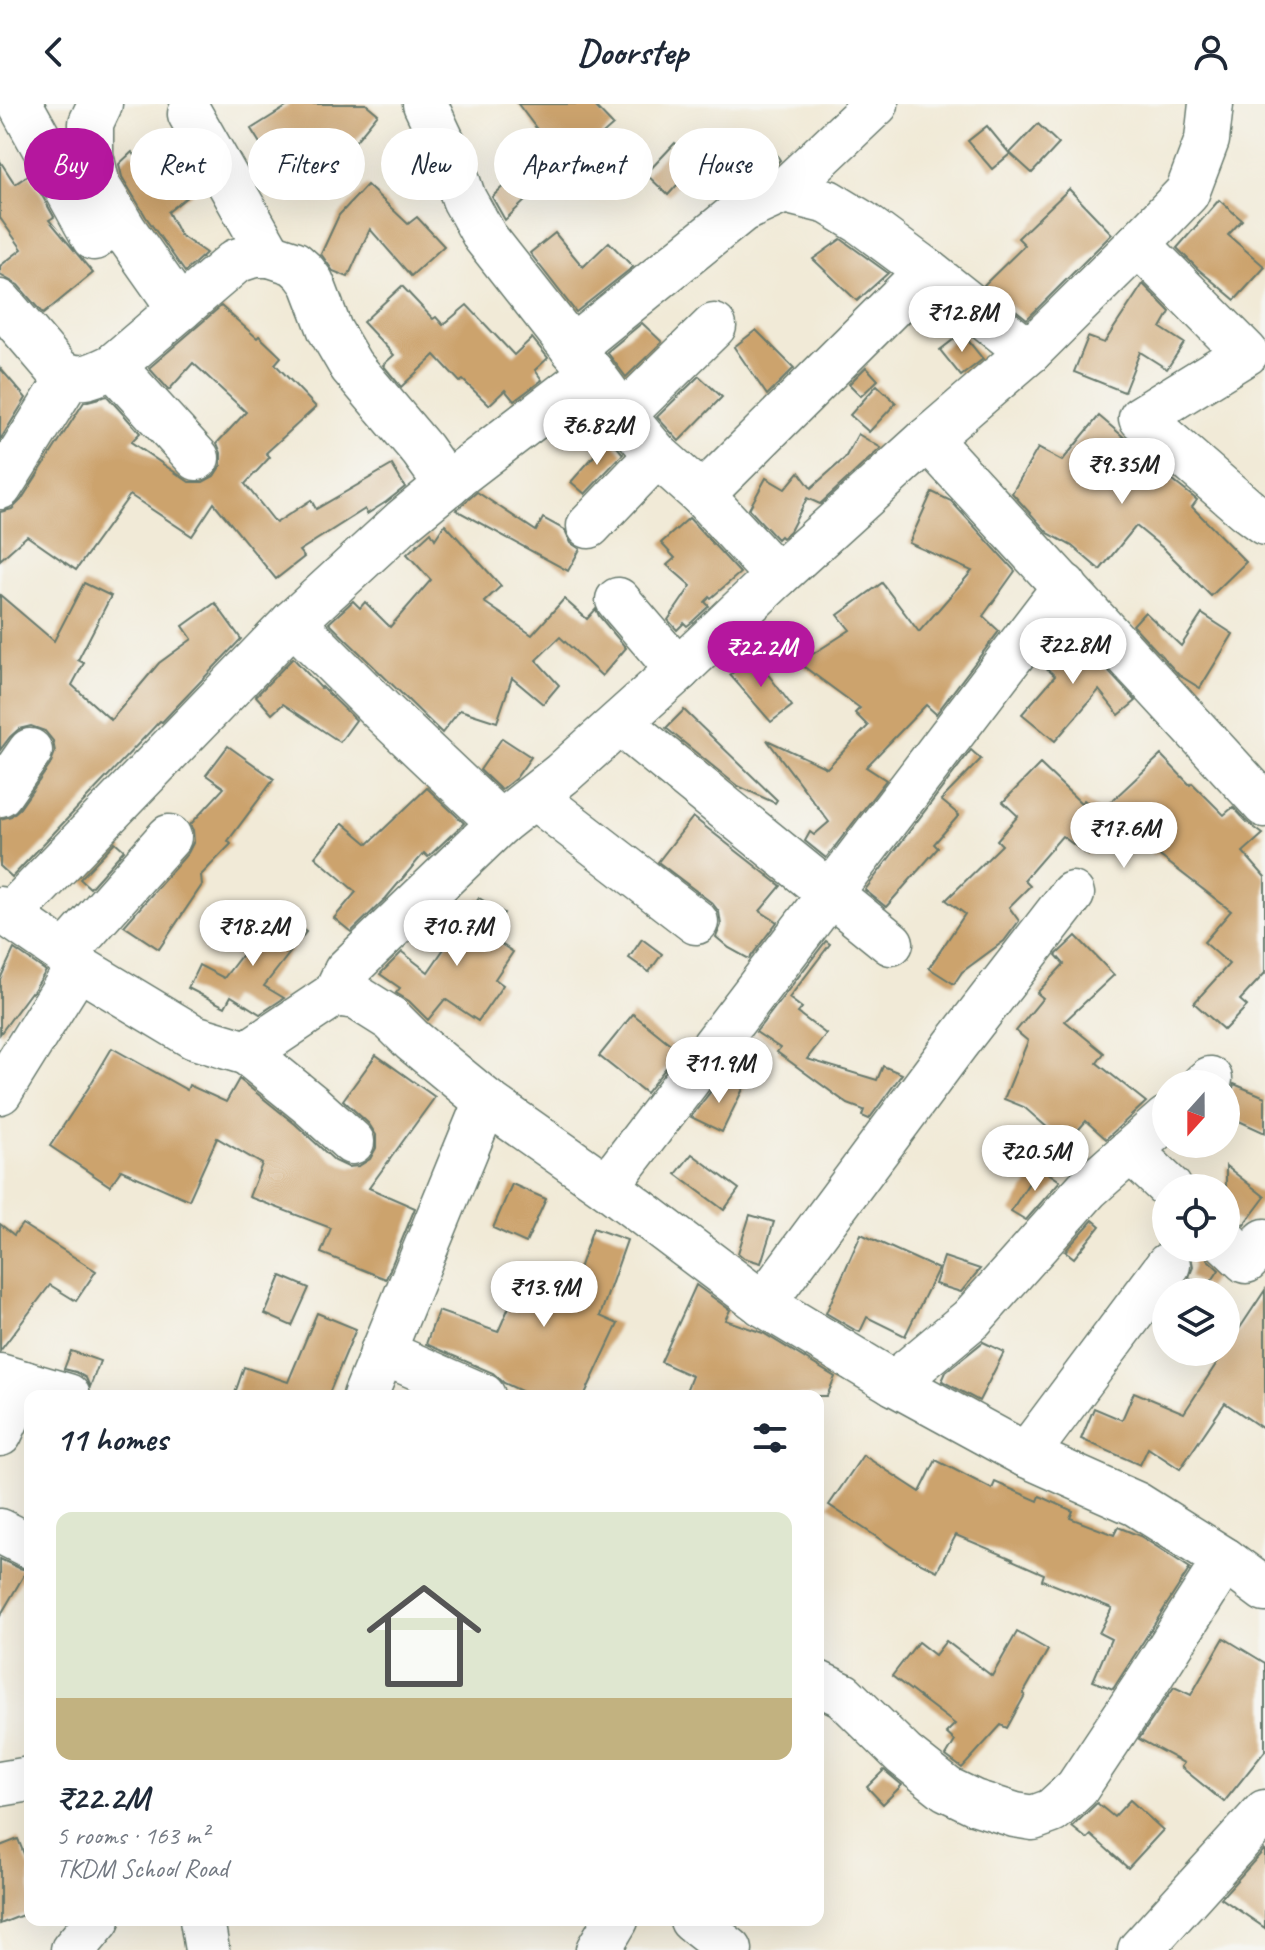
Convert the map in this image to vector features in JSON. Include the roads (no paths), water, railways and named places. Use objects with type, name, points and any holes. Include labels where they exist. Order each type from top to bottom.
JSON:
[{"type":"street","points":[[20,104],[94,238],[120,222]]},
{"type":"street","points":[[100,104],[91,123],[91,155],[98,186],[180,309]]},
{"type":"street","points":[[425,104],[449,155],[464,199],[485,237],[657,455],[702,495],[777,576]]},
{"type":"street","points":[[247,1053],[335,994],[346,971],[500,823],[620,723],[928,439],[1029,352],[1187,193],[1207,140],[1211,104]]},
{"type":"street","points":[[352,1142],[247,1053],[194,1037],[71,960],[5,912],[293,622],[404,520],[447,485],[742,210],[784,191],[872,105]]},
{"type":"street","points":[[190,114],[270,255]]},
{"type":"street","points":[[784,191],[828,202],[861,222],[1029,352]]},
{"type":"street","points":[[1138,244],[1246,353],[1141,418],[1265,523]]},
{"type":"street","points":[[0,302],[59,371],[69,377],[81,378],[113,366],[236,261],[254,255],[270,255],[294,263],[312,283],[330,330],[351,366],[422,450],[447,485]]},
{"type":"street","points":[[702,495],[927,271]]},
{"type":"street","points":[[623,415],[714,326]]},
{"type":"street","points":[[113,366],[197,458]]},
{"type":"street","points":[[0,487],[69,377]]},
{"type":"street","points":[[928,439],[1265,805]]},
{"type":"street","points":[[589,526],[657,455]]},
{"type":"street","points":[[607,1186],[1065,586]]},
{"type":"street","points":[[618,600],[678,670]]},
{"type":"street","points":[[293,622],[500,823]]},
{"type":"street","points":[[620,723],[891,943]]},
{"type":"street","points":[[0,794],[30,751]]},
{"type":"street","points":[[534,797],[696,922]]},
{"type":"street","points":[[0,1092],[71,960],[169,837]]},
{"type":"street","points":[[763,1304],[1072,894]]},
{"type":"street","points":[[335,994],[356,997],[391,1019],[486,1101],[607,1186],[763,1304],[894,1383],[1026,1455],[1136,1504],[1225,1560],[1265,1590]]},
{"type":"street","points":[[367,1390],[486,1101]]},
{"type":"street","points":[[894,1383],[971,1319],[1087,1189],[1152,1132]]},
{"type":"street","points":[[1131,1151],[1155,1174]]},
{"type":"street","points":[[1240,1255],[1246,1261],[1265,1241]]},
{"type":"street","points":[[1026,1455],[1168,1265]]},
{"type":"street","points":[[382,1352],[469,1390]]},
{"type":"street","points":[[0,1434],[12,1380],[47,1390]]},
{"type":"street","points":[[0,1531],[24,1543]]},
{"type":"street","points":[[824,1686],[843,1695],[904,1755],[947,1789],[974,1802],[1033,1818],[1052,1811],[1077,1788],[1225,1560]]},
{"type":"street","points":[[0,1784],[24,1780]]},
{"type":"street","points":[[1140,1950],[1265,1812]]},
{"type":"street","points":[[73,1950],[93,1926]]},
{"type":"street","points":[[203,1926],[207,1950]]},
{"type":"street","points":[[598,1950],[612,1926]]},
{"type":"street","points":[[700,1926],[730,1950]]}]
